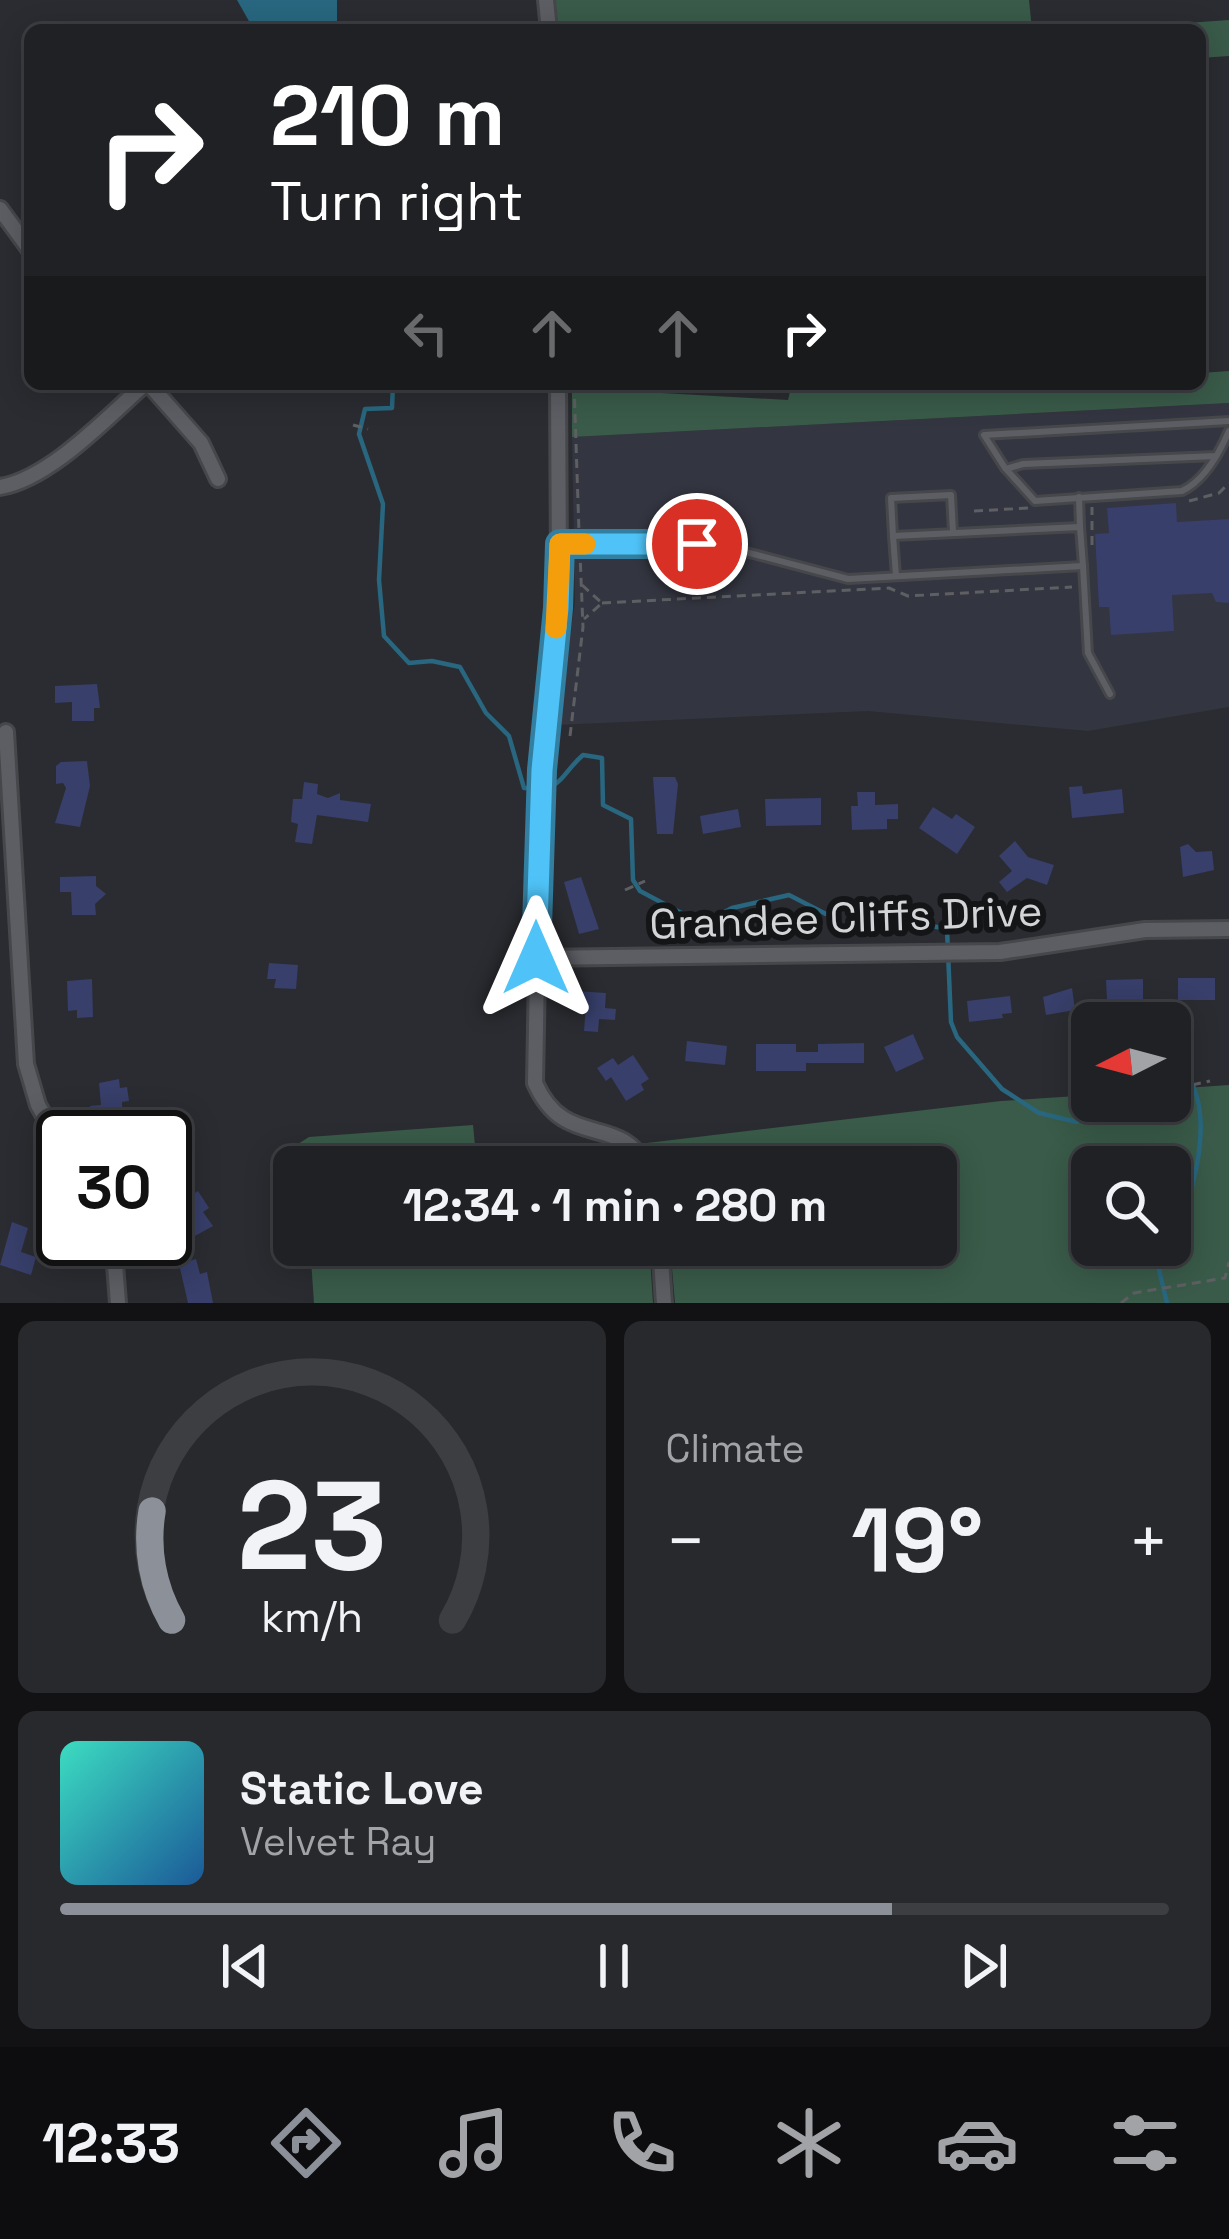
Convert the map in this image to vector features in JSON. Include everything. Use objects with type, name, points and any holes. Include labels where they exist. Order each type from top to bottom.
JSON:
[{"type":"street","points":[[0,209],[24,242]]},
{"type":"street","points":[[0,487],[15,485],[74,447],[140,390]]},
{"type":"street","points":[[152,390],[200,443],[218,479]]},
{"type":"street","points":[[558,390],[558,608],[540,804],[535,1082],[544,1102],[570,1124],[632,1146]]},
{"type":"street","points":[[6,732],[26,1064],[41,1110]]},
{"type":"street","name":"Grandee Cliffs Drive","points":[[536,958],[1000,952],[1145,930],[1229,928]]},
{"type":"street","points":[[115,1266],[118,1303]]},
{"type":"street","points":[[661,1266],[664,1303]]},
{"type":"lane","points":[[1229,422],[984,435],[1006,470],[1035,501],[1181,491],[1194,485],[1229,431]]},
{"type":"lane","points":[[1006,470],[1023,464],[1216,456]]},
{"type":"lane","points":[[896,576],[891,498],[951,495],[953,533]]},
{"type":"lane","points":[[1083,496],[1080,527],[1088,653],[1110,694]]},
{"type":"lane","points":[[893,536],[1080,527]]},
{"type":"lane","points":[[560,544],[727,547],[848,579],[1083,566]]},
{"type":"path","points":[[571,736],[582,620],[574,390]]},
{"type":"path","points":[[353,425],[368,430]]},
{"type":"path","points":[[1083,496],[1092,505],[1092,544]]},
{"type":"path","points":[[581,584],[602,603]]},
{"type":"path","points":[[582,620],[602,603],[889,588],[908,596],[1084,587]]},
{"type":"path","points":[[626,890],[645,881]]},
{"type":"path","points":[[1192,1085],[1210,1081]]},
{"type":"path","points":[[1121,1303],[1133,1293],[1225,1278],[1229,1262]]},
{"type":"shaded area","points":[[1229,403],[1229,707],[1088,731],[868,711],[556,725],[575,602],[572,437]]},
{"type":"green space","points":[[555,0],[1029,0],[1031,24],[557,24]]},
{"type":"green space","points":[[1229,20],[1229,56],[1206,58],[1206,24],[1173,24]]},
{"type":"green space","points":[[1229,371],[1229,403],[572,437],[572,390],[788,400],[790,390],[1206,390],[1206,373]]},
{"type":"green space","points":[[1229,1085],[1229,1303],[675,1303],[672,1266],[957,1266],[957,1146],[647,1143],[1071,1096],[1071,1122],[1191,1122],[1191,1088]]},
{"type":"green space","points":[[473,1125],[475,1146],[295,1146],[309,1137]]},
{"type":"green space","points":[[311,1266],[651,1266],[653,1303],[314,1303]]},
{"type":"water","points":[[237,0],[337,0],[337,24],[251,24]]},
{"type":"building","points":[[1176,503],[1177,522],[1229,519],[1229,603],[1216,602],[1212,593],[1172,595],[1174,631],[1111,635],[1109,607],[1099,607],[1095,534],[1109,533],[1107,508]]},
{"type":"building","points":[[97,684],[100,708],[94,708],[94,721],[72,721],[72,702],[55,703],[55,686]]},
{"type":"building","points":[[87,761],[90,786],[80,827],[55,823],[66,788],[56,784],[56,766]]},
{"type":"building","points":[[653,777],[675,777],[678,784],[673,834],[657,834]]},
{"type":"building","points":[[304,782],[318,784],[317,794],[328,798],[340,793],[340,800],[371,804],[368,822],[317,815],[312,844],[295,842],[298,824],[291,822],[293,799],[302,799]]},
{"type":"building","points":[[1082,786],[1083,794],[1122,789],[1124,813],[1072,818],[1069,787]]},
{"type":"building","points":[[857,792],[875,792],[875,805],[898,804],[898,819],[887,819],[887,829],[852,830],[851,806],[858,806]]},
{"type":"building","points":[[821,798],[821,825],[766,826],[765,799]]},
{"type":"building","points":[[933,807],[975,827],[957,854],[919,828]]},
{"type":"building","points":[[738,809],[741,827],[703,834],[700,816]]},
{"type":"building","points":[[1015,841],[1028,857],[1054,865],[1047,885],[1027,878],[1007,892],[999,882],[1012,871],[999,856]]},
{"type":"building","points":[[1188,844],[1196,852],[1212,851],[1214,870],[1183,877],[1180,847]]},
{"type":"building","points":[[96,876],[96,886],[106,894],[95,904],[96,915],[72,915],[71,892],[60,892],[60,877]]},
{"type":"building","points":[[581,877],[599,929],[579,934],[564,882]]},
{"type":"building","points":[[269,963],[298,965],[296,989],[274,988],[276,979],[267,979]]},
{"type":"building","points":[[1178,978],[1215,978],[1215,1000],[1178,1000]]},
{"type":"building","points":[[92,979],[93,1017],[77,1018],[77,1010],[68,1011],[67,981]]},
{"type":"building","points":[[1143,979],[1143,999],[1107,1000],[1106,980]]},
{"type":"building","points":[[1072,988],[1074,1002],[1071,1011],[1046,1015],[1043,997]]},
{"type":"building","points":[[575,991],[606,993],[605,1008],[616,1009],[615,1020],[599,1019],[598,1032],[584,1031],[586,1005],[574,1004]]},
{"type":"building","points":[[1010,996],[1012,1013],[969,1022],[967,1001]]},
{"type":"building","points":[[913,1034],[924,1059],[896,1072],[884,1047]]},
{"type":"building","points":[[687,1041],[727,1046],[725,1065],[685,1061]]},
{"type":"building","points":[[864,1043],[864,1063],[806,1063],[806,1071],[756,1071],[756,1044],[796,1044],[796,1052],[818,1052],[818,1044]]},
{"type":"building","points":[[633,1055],[649,1079],[641,1084],[644,1090],[626,1101],[611,1077],[606,1081],[597,1068],[613,1058],[618,1065]]},
{"type":"building","points":[[119,1079],[120,1088],[127,1087],[129,1101],[122,1102],[122,1110],[91,1110],[90,1106],[101,1105],[99,1083]]},
{"type":"building","points":[[198,1191],[209,1208],[203,1212],[213,1226],[193,1237],[192,1236],[192,1195]]},
{"type":"building","points":[[12,1222],[28,1228],[21,1252],[36,1257],[31,1275],[0,1265]]},
{"type":"building","points":[[196,1259],[200,1274],[207,1272],[213,1303],[188,1303],[179,1266],[192,1266]]},
{"type":"waterway","points":[[393,390],[392,408],[365,409],[359,434],[383,504],[379,580],[384,636],[409,663],[432,661],[460,667],[486,713],[509,736],[524,788],[554,785],[583,755],[602,758],[603,805],[631,819],[633,880],[640,891],[702,924],[732,908],[789,895],[826,914],[851,905],[881,919],[904,922]]},
{"type":"waterway","points":[[922,924],[947,929],[951,1022],[957,1037],[1002,1089],[1039,1113],[1071,1121]]},
{"type":"waterway","points":[[1167,1303],[1159,1270],[1182,1218],[1198,1157],[1201,1127],[1191,1083]]},
{"type":"slow traffic","points":[[556,628],[560,544],[585,544]]},
{"type":"route","points":[[536,958],[542,770],[560,544],[697,544]]}]
